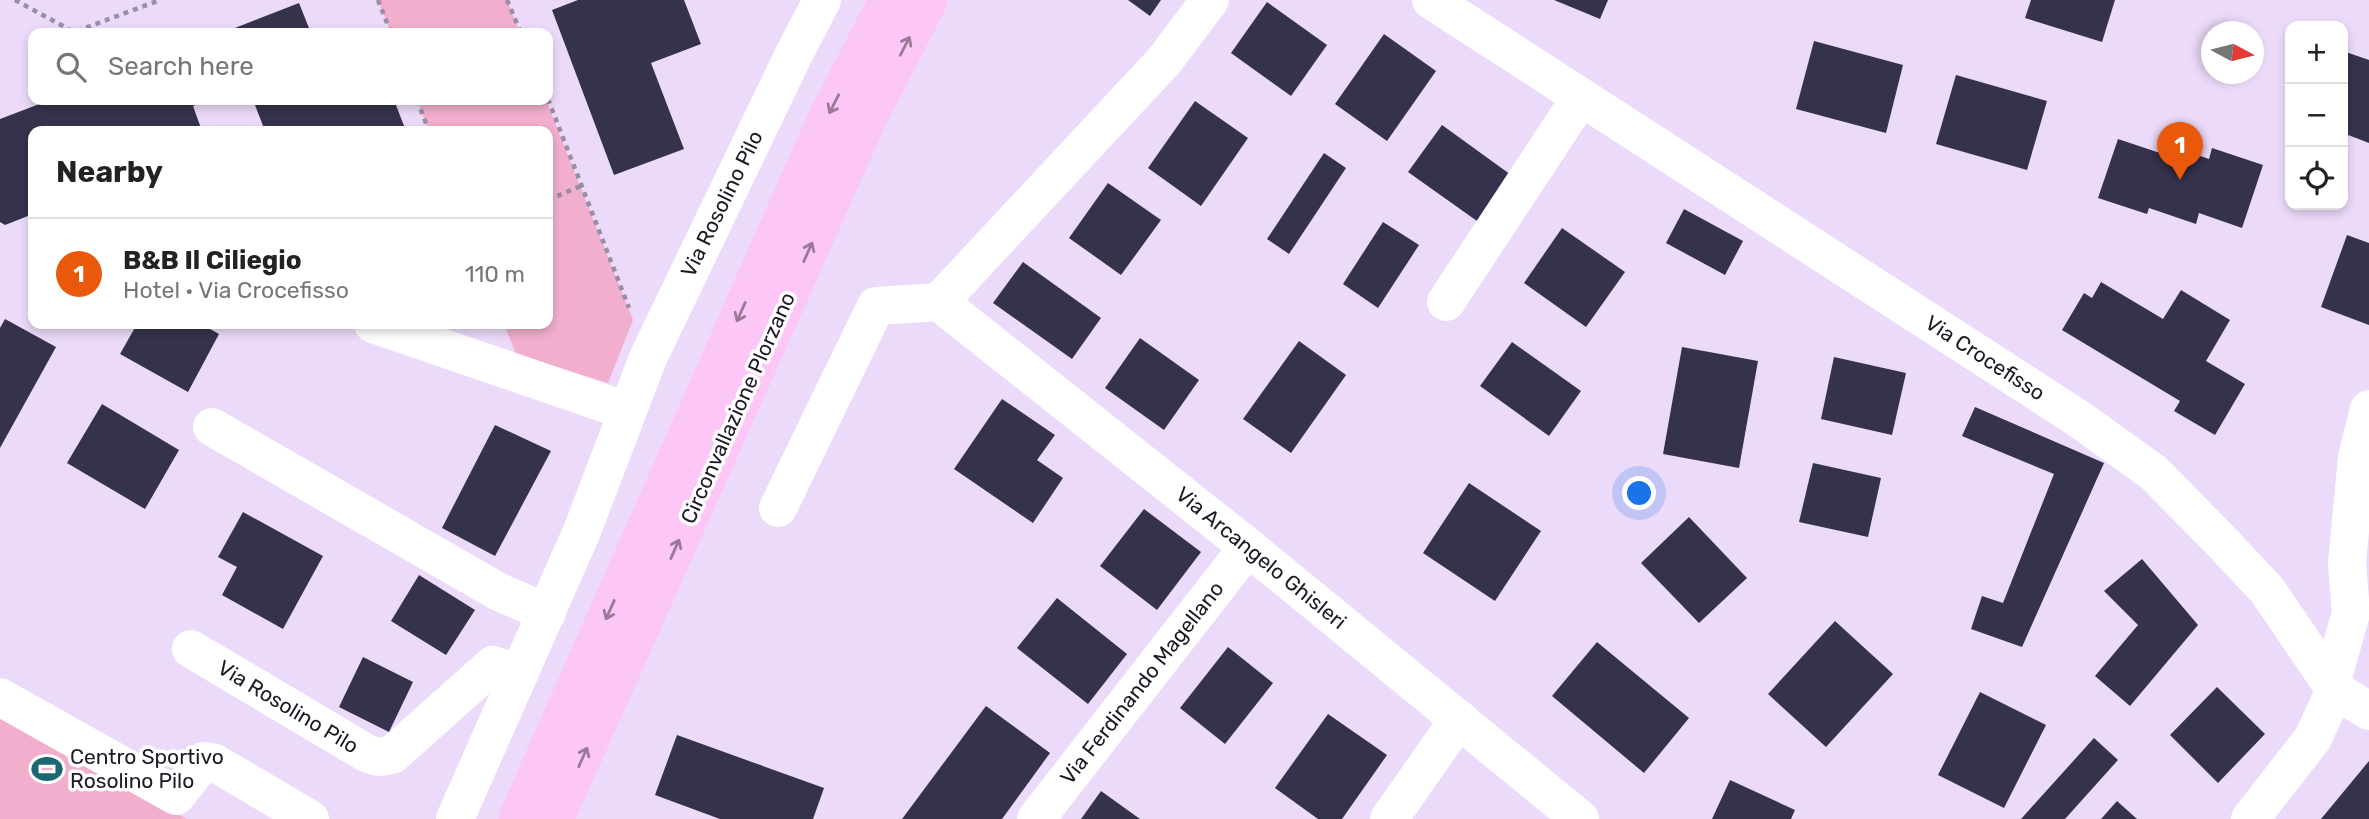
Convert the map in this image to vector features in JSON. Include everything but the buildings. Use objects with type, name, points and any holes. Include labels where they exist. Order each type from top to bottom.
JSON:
[{"type":"highway","name":"Circonvallazione Plorzano","points":[[517,819],[827,118],[888,0]]},
{"type":"highway","name":"Circonvallazione Plorzano","points":[[555,819],[869,116],[929,0]]},
{"type":"street","name":"Via Rosolino Pilo","points":[[455,819],[583,531],[648,358],[822,0]]},
{"type":"street","points":[[778,508],[876,306],[939,302],[1164,61],[1210,0]]},
{"type":"street","name":"Via Crocefisso","points":[[1431,0],[2079,419],[2154,474],[2267,590],[2333,687]]},
{"type":"street","points":[[1446,302],[1581,97]]},
{"type":"street","name":"Via Arcangelo Ghisleri","points":[[939,302],[1248,547],[1580,819]]},
{"type":"street","points":[[388,329],[627,411]]},
{"type":"street","points":[[2250,819],[2313,738],[2333,687],[2350,613],[2347,563],[2357,457],[2369,409]]},
{"type":"street","points":[[212,427],[499,592],[547,613]]},
{"type":"street","name":"Via Ferdinando Magellano","points":[[1036,819],[1248,547]]},
{"type":"street","name":"Via Rosolino Pilo","points":[[191,649],[368,754],[379,757],[392,755],[494,665],[519,674]]},
{"type":"street","points":[[2333,687],[2369,711]]},
{"type":"street","points":[[0,697],[176,796],[204,761],[215,763],[310,819]]},
{"type":"street","points":[[1390,819],[1459,719]]},
{"type":"path","points":[[15,0],[67,28]]},
{"type":"path","points":[[85,28],[160,0]]},
{"type":"path","points":[[378,0],[389,28]]},
{"type":"path","points":[[507,0],[519,28]]},
{"type":"path","points":[[419,105],[427,126]]},
{"type":"path","points":[[550,105],[648,358]]},
{"type":"path","points":[[553,198],[583,185]]},
{"type":"shaded area","points":[[378,0],[507,0],[518,28],[389,28]]},
{"type":"shaded area","points":[[419,105],[548,105],[633,320],[608,383],[516,354],[506,329],[553,329],[553,126],[427,126]]},
{"type":"shaded area","name":"Centro Sportivo Rosolino Pilo","points":[[0,718],[187,819],[0,819]]},
{"type":"place","name":"B&B Il Ciliegio","points":[[2180,180]]},
{"type":"place","name":"Centro Sportivo Rosolino Pilo","points":[[47,769]]}]
